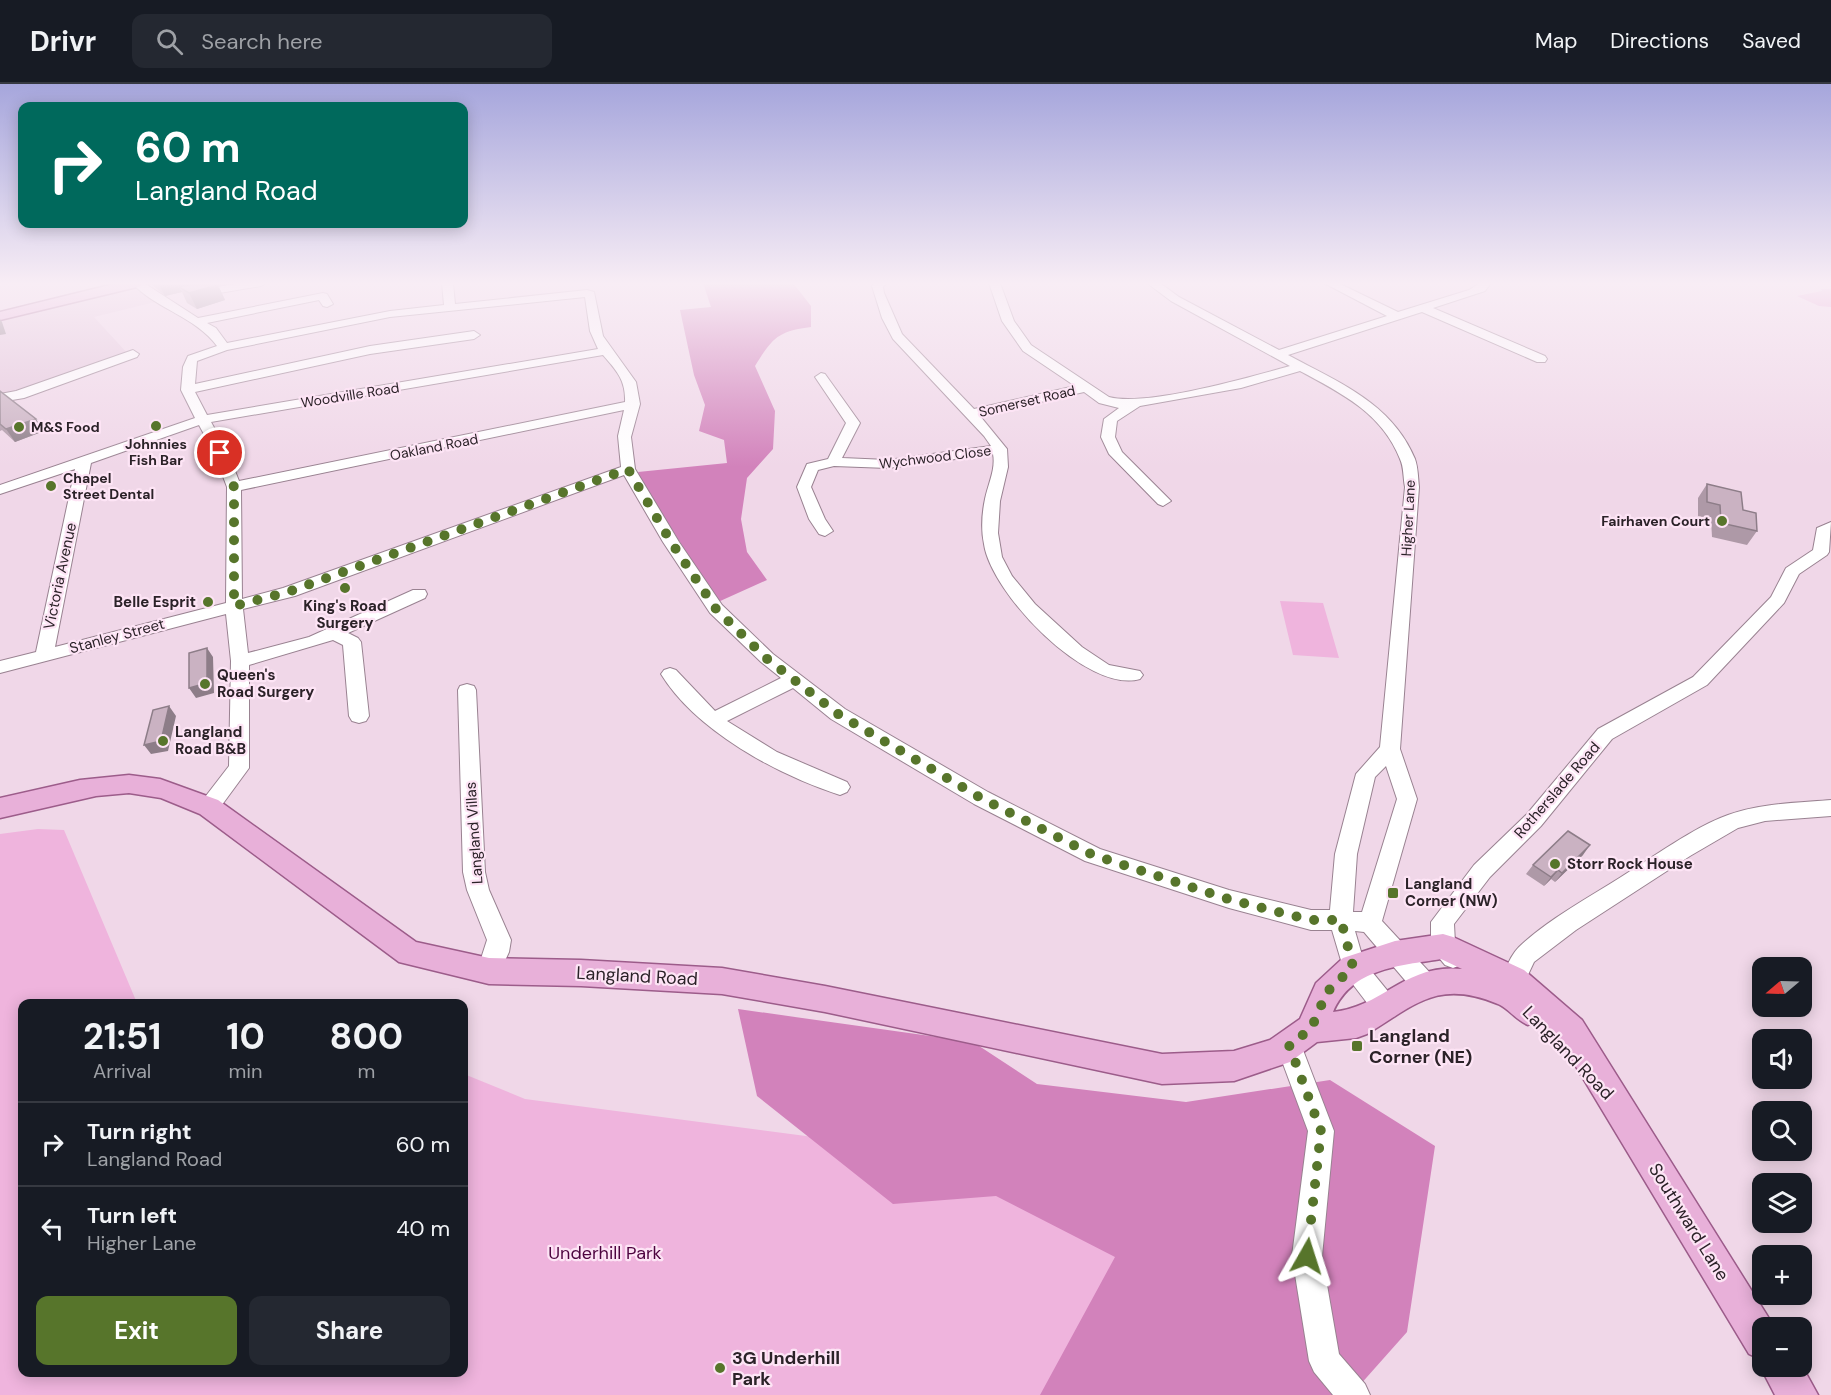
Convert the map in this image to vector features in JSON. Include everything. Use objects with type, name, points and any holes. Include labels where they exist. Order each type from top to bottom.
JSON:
[{"type":"main road","name":"Langland Road","points":[[0,808],[93,787],[130,784],[174,793],[209,807],[409,953],[489,971],[581,973],[722,981],[825,999],[1162,1070],[1234,1066],[1279,1052],[1300,1037],[1356,1024],[1424,984],[1446,980],[1513,987]]},
{"type":"main road","points":[[1300,1037],[1327,992],[1353,967],[1395,954],[1443,946]]},
{"type":"main road","name":"Langland Road","points":[[1443,946],[1513,987],[1616,1104]]},
{"type":"main road","name":"Southward Lane","points":[[1616,1104],[1752,1325]]},
{"type":"main road","points":[[1786,1377],[1798,1395]]},
{"type":"street","points":[[209,807],[239,768],[240,661],[234,606],[234,487],[220,453],[187,390],[189,364],[192,359],[235,344]]},
{"type":"street","points":[[187,390],[387,344]]},
{"type":"street","points":[[601,344],[623,369],[633,389],[633,404],[625,438],[628,469],[671,542],[716,609],[745,639],[793,680],[838,714],[919,762],[981,798],[1093,855],[1228,899],[1290,915],[1311,920],[1370,923],[1395,954],[1424,984]]},
{"type":"street","name":"Somerset Road","points":[[905,344],[1000,449]]},
{"type":"street","points":[[1025,344],[1089,391],[1119,404],[1135,404],[1249,382],[1300,367]]},
{"type":"street","name":"Higher Lane","points":[[1260,344],[1337,386],[1371,408],[1383,418],[1408,460],[1412,487],[1390,748],[1407,800],[1370,923]]},
{"type":"street","points":[[1278,354],[1309,344]]},
{"type":"street","points":[[1482,346],[1487,344]]},
{"type":"street","points":[[1507,344],[1541,359]]},
{"type":"street","name":"Woodville Road","points":[[0,490],[84,462],[181,425],[201,420],[605,351]]},
{"type":"street","points":[[0,398],[19,395],[133,354]]},
{"type":"street","points":[[821,376],[853,423],[848,438],[841,446],[834,462]]},
{"type":"street","points":[[1089,391],[1111,419],[1108,437],[1116,454],[1163,501]]},
{"type":"street","name":"Somerset Road","points":[[970,414],[1089,391]]},
{"type":"street","name":"Oakland Road","points":[[234,487],[633,404]]},
{"type":"street","points":[[1111,419],[1135,404]]},
{"type":"street","points":[[1000,449],[1002,468],[992,500],[990,521],[992,551],[998,567],[1027,606],[1080,655],[1105,670],[1134,675]]},
{"type":"street","name":"Wychwood Close","points":[[801,524],[821,525],[804,487],[812,467],[834,462],[888,464],[1000,449]]},
{"type":"street","name":"Victoria Avenue","points":[[44,655],[84,462]]},
{"type":"street","name":"Stanley Street","points":[[0,667],[288,592],[628,469]]},
{"type":"street","name":"Rotherslade Road","points":[[1443,946],[1442,922],[1482,871],[1534,820],[1605,734],[1700,681],[1778,599],[1792,571],[1821,552],[1823,531],[1831,527]]},
{"type":"street","points":[[240,661],[315,641],[419,594]]},
{"type":"street","points":[[333,633],[352,642],[358,716]]},
{"type":"street","points":[[670,674],[712,720],[770,757],[840,788]]},
{"type":"street","points":[[712,720],[793,680]]},
{"type":"street","name":"Langland Villas","points":[[467,690],[474,872],[478,890],[499,940],[489,971]]},
{"type":"street","points":[[1386,1008],[1353,967],[1341,920],[1346,854],[1366,774],[1390,748]]},
{"type":"street","points":[[1513,987],[1526,955],[1568,923],[1682,850],[1732,822],[1765,813],[1831,808]]},
{"type":"street","points":[[1443,946],[1474,983]]},
{"type":"street","points":[[1300,1037],[1321,1131],[1307,1256],[1325,1361],[1354,1395]]},
{"type":"shaded area","points":[[0,344],[119,344],[128,354],[0,396]]},
{"type":"shaded area","points":[[687,344],[770,344],[755,366],[775,411],[773,449],[747,478],[741,519],[747,552],[767,580],[718,602],[643,484],[638,472],[727,463],[724,440],[699,431],[705,405],[694,375]]},
{"type":"shaded area","points":[[738,1009],[973,1042],[1037,1084],[1186,1102],[1330,1080],[1435,1146],[1407,1332],[1351,1395],[1040,1395],[1115,1257],[996,1196],[893,1204],[757,1096]]},
{"type":"green space","points":[[1280,601],[1323,603],[1339,658],[1293,655]]},
{"type":"green space","name":"Underhill Park","points":[[38,829],[64,830],[135,999],[18,999],[18,1377],[468,1377],[468,1076],[525,1099],[935,1153],[1156,1140],[1179,1395],[0,1395],[0,834]]},
{"type":"building","points":[[0,391],[36,419],[6,429],[0,424]]},
{"type":"building","points":[[1707,484],[1741,492],[1743,510],[1756,513],[1757,531],[1721,523],[1720,505],[1707,502]]},
{"type":"building","points":[[207,648],[207,683],[189,688],[189,653]]},
{"type":"building","points":[[169,706],[161,741],[144,745],[153,710]]},
{"type":"building","name":"Storr Rock House","points":[[1568,831],[1590,845],[1562,873],[1558,870],[1551,877],[1533,865]]},
{"type":"place","name":"Johnnies Fish Bar","points":[[156,426]]},
{"type":"place","name":"M&S Food","points":[[19,427]]},
{"type":"place","name":"Chapel Street Dental","points":[[51,486]]},
{"type":"place","name":"Fairhaven Court","points":[[1722,521]]},
{"type":"place","name":"King's Road Surgery","points":[[345,588]]},
{"type":"place","name":"Belle Esprit","points":[[208,602]]},
{"type":"place","name":"Queen's Road Surgery","points":[[205,684]]},
{"type":"place","name":"Langland Road B&B","points":[[163,741]]},
{"type":"place","name":"Storr Rock House","points":[[1555,864]]},
{"type":"place","name":"Langland Corner (NW)","points":[[1393,893]]},
{"type":"place","name":"Langland Corner (NE)","points":[[1357,1046]]},
{"type":"place","name":"3G Underhill Park","points":[[720,1368]]},
{"type":"route","points":[[220,453],[234,487],[234,606],[288,592],[628,469],[671,542],[716,609],[766,658],[838,714],[981,798],[1093,855],[1228,899],[1311,920],[1341,920],[1353,967],[1327,992],[1311,1029],[1289,1045],[1321,1131],[1307,1256]]}]
